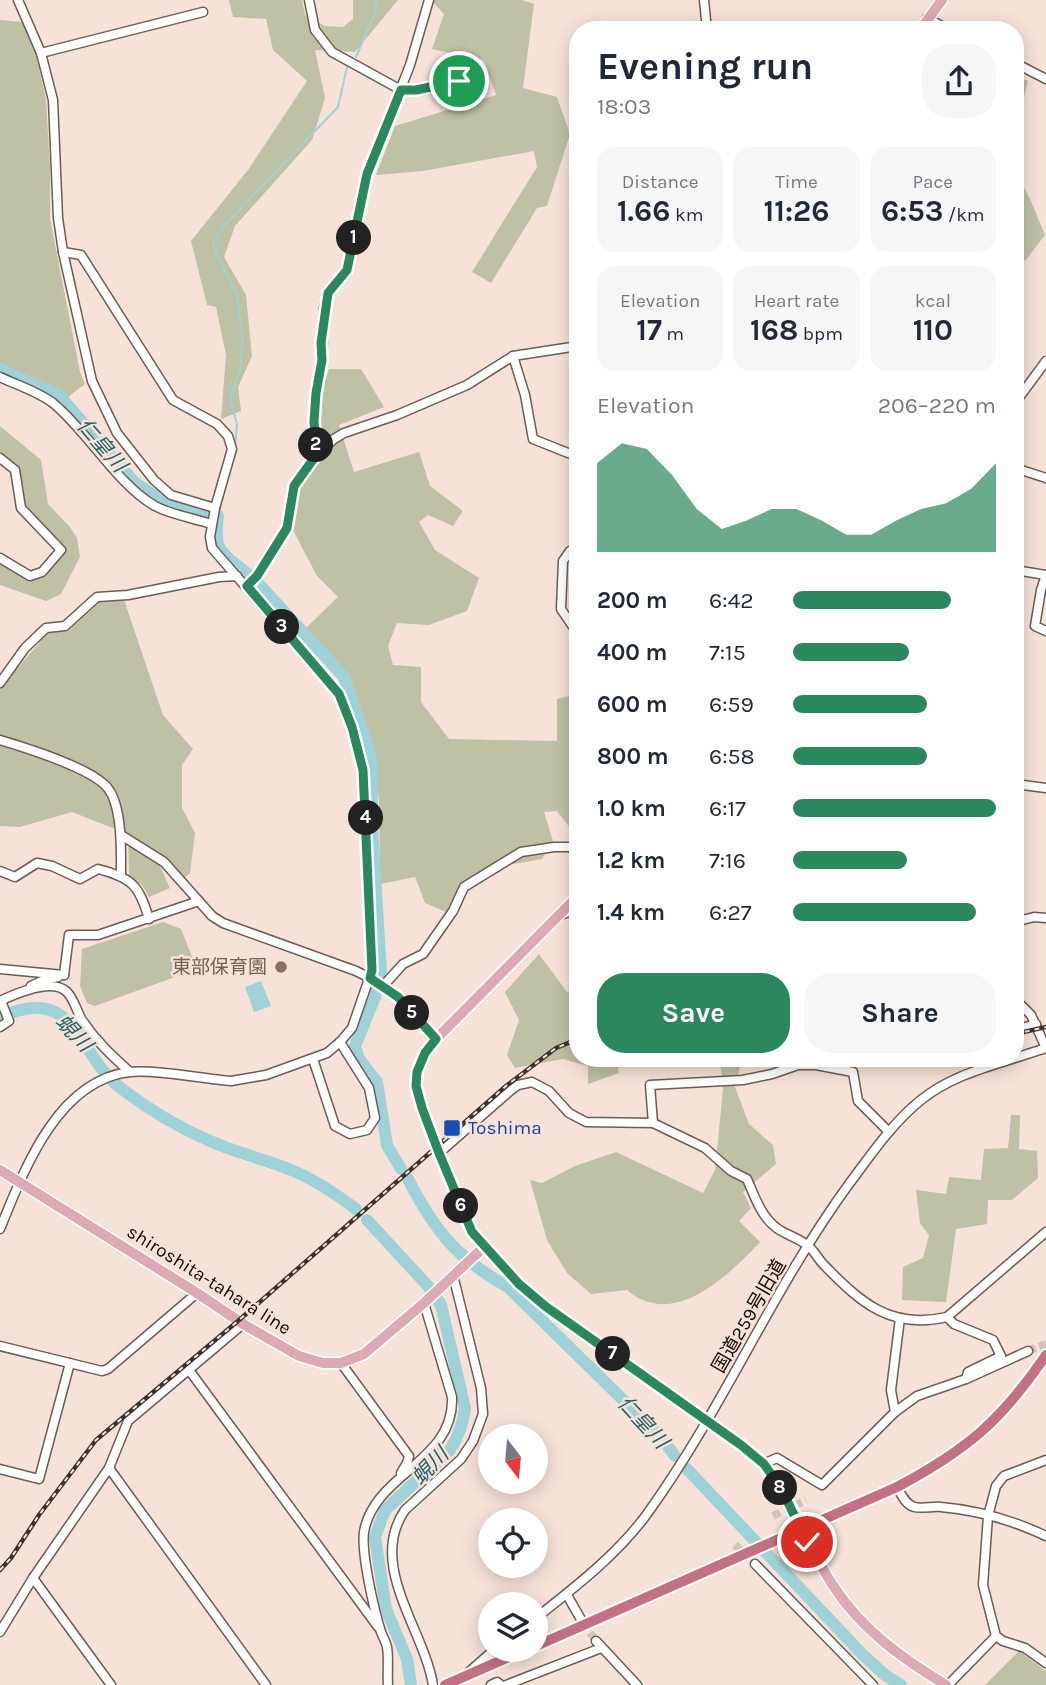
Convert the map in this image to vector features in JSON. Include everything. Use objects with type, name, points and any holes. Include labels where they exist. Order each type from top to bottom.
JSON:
[{"type":"highway","points":[[548,1641],[897,1487],[958,1452],[993,1422],[1024,1388],[1046,1355]]},
{"type":"highway","points":[[445,1685],[498,1662]]},
{"type":"main road","points":[[925,21],[943,0]]},
{"type":"main road","points":[[569,905],[436,1039],[425,1053],[417,1072],[416,1086],[422,1108],[480,1250],[545,1306],[764,1464],[783,1492],[834,1588],[854,1613],[885,1645],[947,1685]]},
{"type":"main road","name":"shiroshita-tahara line","points":[[0,1170],[243,1324],[299,1356],[323,1363],[341,1363]]},
{"type":"main road","points":[[341,1363],[364,1354],[480,1250]]},
{"type":"street","points":[[18,0],[41,53],[53,100],[58,218],[92,381],[117,433],[154,480],[171,495],[215,508]]},
{"type":"street","points":[[309,0],[315,30],[332,52],[401,90],[416,90],[459,81]]},
{"type":"street","points":[[317,454],[314,422],[328,293],[347,270],[367,174],[401,90],[429,0]]},
{"type":"street","points":[[704,0],[706,21]]},
{"type":"street","points":[[41,53],[203,12]]},
{"type":"street","points":[[927,18],[932,21]]},
{"type":"street","points":[[1024,68],[1046,79]]},
{"type":"street","points":[[0,1229],[19,1182],[55,1118],[88,1088],[103,1079],[130,1072],[231,1080],[266,1075],[313,1059],[327,1053],[341,1042],[352,1028],[372,970],[363,770],[352,727],[339,694],[212,548],[211,524],[232,449],[228,436],[217,424],[173,400],[81,255],[63,252]]},
{"type":"street","points":[[247,586],[257,576],[287,528],[294,486],[317,454],[344,433],[397,415],[467,385],[513,356],[569,347]]},
{"type":"street","points":[[513,356],[525,395],[533,439],[569,453]]},
{"type":"street","points":[[1024,390],[1046,361]]},
{"type":"street","points":[[0,377],[51,401],[135,491],[153,504],[165,511],[211,524]]},
{"type":"street","points":[[0,458],[15,470],[21,508],[61,550],[42,572],[30,576],[0,558]]},
{"type":"street","points":[[1024,471],[1046,478]]},
{"type":"street","points":[[569,553],[564,561],[561,609],[569,621]]},
{"type":"street","points":[[1024,571],[1046,575],[1035,626],[1046,631]]},
{"type":"street","points":[[0,683],[25,648],[46,628],[65,626],[97,597],[128,595],[219,577],[237,576]]},
{"type":"street","points":[[0,740],[81,770],[107,786],[117,813],[121,835],[121,875]]},
{"type":"street","points":[[1024,785],[1046,788]]},
{"type":"street","points":[[121,835],[164,862],[212,916],[223,923],[356,971],[384,985],[436,1039]]},
{"type":"street","points":[[384,985],[403,964],[423,954],[453,911],[464,887],[521,852],[569,847]]},
{"type":"street","points":[[0,871],[15,877],[37,863],[52,866],[80,880],[98,869],[121,875],[142,893],[149,919]]},
{"type":"street","points":[[64,975],[69,935],[98,935],[202,904]]},
{"type":"street","points":[[556,917],[569,912]]},
{"type":"street","points":[[1024,920],[1046,918]]},
{"type":"street","points":[[0,969],[64,975]]},
{"type":"street","points":[[0,1027],[9,1021],[0,1001],[44,980],[64,975]]},
{"type":"street","points":[[27,989],[58,987],[67,992],[81,1019],[102,1047],[130,1072]]},
{"type":"street","points":[[1024,1010],[1036,1024],[1046,1048]]},
{"type":"street","points":[[1024,1027],[1036,1024]]},
{"type":"street","points":[[313,1059],[335,1126],[350,1134],[367,1130],[376,1118],[369,1088],[341,1042]]},
{"type":"street","name":"国道259号旧道","points":[[1024,1055],[1046,1048]]},
{"type":"street","points":[[653,1123],[650,1085],[743,1080],[792,1067]]},
{"type":"street","points":[[827,1067],[853,1072],[858,1101],[889,1132]]},
{"type":"street","name":"国道259号旧道","points":[[548,1609],[567,1595],[629,1536],[646,1515],[706,1420],[832,1207],[889,1132],[921,1100],[941,1086],[985,1067]]},
{"type":"street","points":[[439,1153],[518,1085],[532,1082],[549,1091],[569,1113],[586,1122],[653,1123],[705,1148],[731,1171],[747,1179],[760,1209],[771,1224],[808,1245],[858,1299],[900,1318],[933,1320],[947,1317],[1046,1233]]},
{"type":"street","points":[[433,1685],[425,1652],[397,1583],[391,1546],[405,1510],[461,1459],[473,1441],[481,1421],[481,1388],[453,1275]]},
{"type":"street","points":[[0,1346],[102,1371],[108,1369],[197,1293]]},
{"type":"street","points":[[393,1484],[440,1439],[448,1426],[452,1410],[452,1397],[424,1303]]},
{"type":"street","points":[[947,1317],[954,1324],[993,1340],[1001,1356],[968,1372],[966,1379]]},
{"type":"street","points":[[895,1412],[891,1390],[900,1318]]},
{"type":"street","points":[[0,1632],[33,1578],[109,1468],[128,1421],[243,1324]]},
{"type":"street","points":[[764,1464],[777,1458],[822,1485],[895,1412],[924,1392],[966,1379],[1028,1351]]},
{"type":"street","points":[[0,1469],[39,1479],[70,1363]]},
{"type":"street","points":[[341,1363],[408,1456],[407,1463],[393,1484],[370,1512],[364,1531],[363,1551],[380,1631]]},
{"type":"street","points":[[189,1370],[380,1631],[387,1646],[388,1685]]},
{"type":"street","points":[[1046,1460],[1004,1476],[996,1486],[988,1516],[984,1585],[996,1636],[1025,1648],[1046,1663]]},
{"type":"street","points":[[109,1468],[266,1685]]},
{"type":"street","points":[[897,1487],[905,1501],[914,1507],[941,1507],[988,1516],[1046,1536]]},
{"type":"street","points":[[755,1563],[873,1685]]},
{"type":"street","points":[[33,1578],[111,1685]]},
{"type":"street","points":[[567,1595],[583,1623]]},
{"type":"street","points":[[947,1685],[996,1636]]},
{"type":"street","points":[[491,1685],[497,1682],[503,1685],[598,1645],[637,1685]]},
{"type":"street","points":[[465,1677],[482,1662]]},
{"type":"green space","points":[[229,0],[302,0],[305,15],[325,26],[343,27],[353,19],[353,0],[398,0],[355,52],[315,50],[325,98],[312,140],[235,226],[224,257],[246,295],[252,356],[238,387],[241,411],[221,419],[226,355],[216,307],[207,305],[191,241],[248,170],[307,81],[273,50],[266,19],[233,17]]},
{"type":"green space","points":[[431,0],[522,0],[534,4],[523,88],[557,97],[569,131],[547,206],[537,208],[491,283],[472,272],[537,167],[534,151],[423,171],[376,175],[395,126],[496,95],[484,60],[432,49],[444,14]]},
{"type":"green space","points":[[0,20],[22,22],[36,54],[46,100],[50,219],[80,372],[85,384],[68,397],[0,366]]},
{"type":"green space","points":[[1024,79],[1028,81],[1024,97]]},
{"type":"green space","points":[[1024,187],[1045,235],[1024,259]]},
{"type":"green space","points":[[329,369],[361,369],[384,407],[339,425],[354,472],[419,452],[430,486],[463,511],[453,526],[428,515],[419,522],[435,550],[479,578],[467,611],[429,625],[397,623],[388,646],[393,665],[421,667],[421,702],[449,739],[557,741],[557,699],[569,696],[569,827],[557,811],[544,812],[553,841],[542,859],[486,869],[461,883],[455,901],[446,912],[425,903],[415,877],[380,884],[379,801],[374,748],[347,676],[306,628],[338,597],[317,576],[293,530],[299,487],[321,461],[320,394]]},
{"type":"green space","points":[[0,426],[41,460],[48,504],[77,538],[80,557],[61,594],[46,601],[0,585],[0,564],[29,582],[47,574],[66,549],[25,505],[19,470],[0,453]]},
{"type":"green space","points":[[124,600],[163,715],[193,749],[182,765],[182,808],[195,833],[190,873],[184,878],[163,857],[160,866],[170,888],[149,897],[142,885],[129,876],[128,834],[72,812],[20,827],[0,826],[0,675],[14,672],[48,633],[69,630],[100,602]]},
{"type":"green space","points":[[163,922],[181,929],[197,969],[95,1006],[87,1003],[80,986],[82,949]]},
{"type":"green space","points":[[539,954],[569,992],[569,1061],[563,1059],[515,1068],[507,1055],[519,1020],[505,992]]},
{"type":"green space","points":[[588,1067],[618,1067],[619,1073],[588,1084]]},
{"type":"green space","points":[[721,1067],[740,1067],[735,1087],[749,1124],[773,1145],[776,1164],[743,1192],[751,1208],[739,1221],[760,1242],[716,1283],[681,1301],[663,1304],[645,1301],[627,1290],[591,1294],[567,1273],[547,1240],[530,1180],[542,1183],[575,1166],[616,1152],[703,1193],[715,1170],[723,1089]]},
{"type":"green space","points":[[1011,1115],[1020,1115],[1019,1149],[1037,1151],[1038,1178],[1012,1200],[988,1200],[987,1224],[956,1229],[946,1302],[902,1300],[903,1267],[923,1258],[929,1235],[920,1223],[916,1190],[946,1194],[949,1177],[981,1180],[984,1149],[1008,1148]]},
{"type":"green space","points":[[1019,1651],[1046,1671],[1046,1685],[985,1685]]},
{"type":"water","points":[[261,981],[271,1006],[254,1012],[245,987]]},
{"type":"waterway","points":[[356,57],[376,10],[376,0]]},
{"type":"waterway","points":[[235,448],[237,424],[230,400],[241,364],[242,335],[237,295],[213,242],[225,225],[338,107],[347,67]]},
{"type":"waterway","name":"仁皇川","points":[[0,369],[59,395],[134,482],[163,501],[208,514]]},
{"type":"waterway","points":[[218,516],[226,484]]},
{"type":"waterway","name":"仁皇川","points":[[218,516],[217,538],[222,552],[250,576]]},
{"type":"waterway","name":"仁皇川","points":[[258,583],[344,677],[369,749],[381,971],[375,997],[355,1046],[359,1059],[377,1082],[387,1145],[401,1169]]},
{"type":"waterway","name":"蜆川","points":[[0,1017],[26,1009],[46,1009],[61,1015],[73,1027],[106,1074],[143,1104],[210,1141],[308,1178],[356,1209]]},
{"type":"waterway","name":"仁皇川","points":[[408,1179],[428,1214],[449,1242],[474,1265],[508,1287],[661,1437],[675,1456]]},
{"type":"waterway","name":"蜆川","points":[[367,1220],[428,1286],[441,1305],[465,1408],[460,1430],[450,1450],[385,1510],[375,1537],[386,1609],[407,1659],[411,1685]]},
{"type":"waterway","name":"仁皇川","points":[[687,1469],[864,1656],[901,1685]]},
{"type":"tunnel","points":[[1028,1351],[1046,1344]]},
{"type":"tunnel","points":[[773,1516],[806,1500]]},
{"type":"tunnel","points":[[735,1545],[755,1564]]},
{"type":"tunnel","points":[[583,1623],[596,1641]]},
{"type":"railway","points":[[1024,1032],[1046,1027]]},
{"type":"railway","points":[[0,1570],[96,1440],[238,1321],[506,1086],[556,1048],[569,1043]]},
{"type":"place","name":"東部保育園","points":[[281,967]]},
{"type":"place","name":"Toshima","points":[[452,1128]]},
{"type":"route","points":[[459,81],[416,90],[401,90],[367,174],[347,270],[328,293],[324,308],[322,360],[314,422],[317,454],[294,486],[287,528],[257,576],[247,586],[339,694],[352,727],[363,770],[372,970],[370,978],[398,997],[436,1039],[425,1053],[417,1072],[416,1086],[439,1153],[472,1232],[519,1284],[545,1306],[764,1464],[783,1492],[807,1542]]}]
